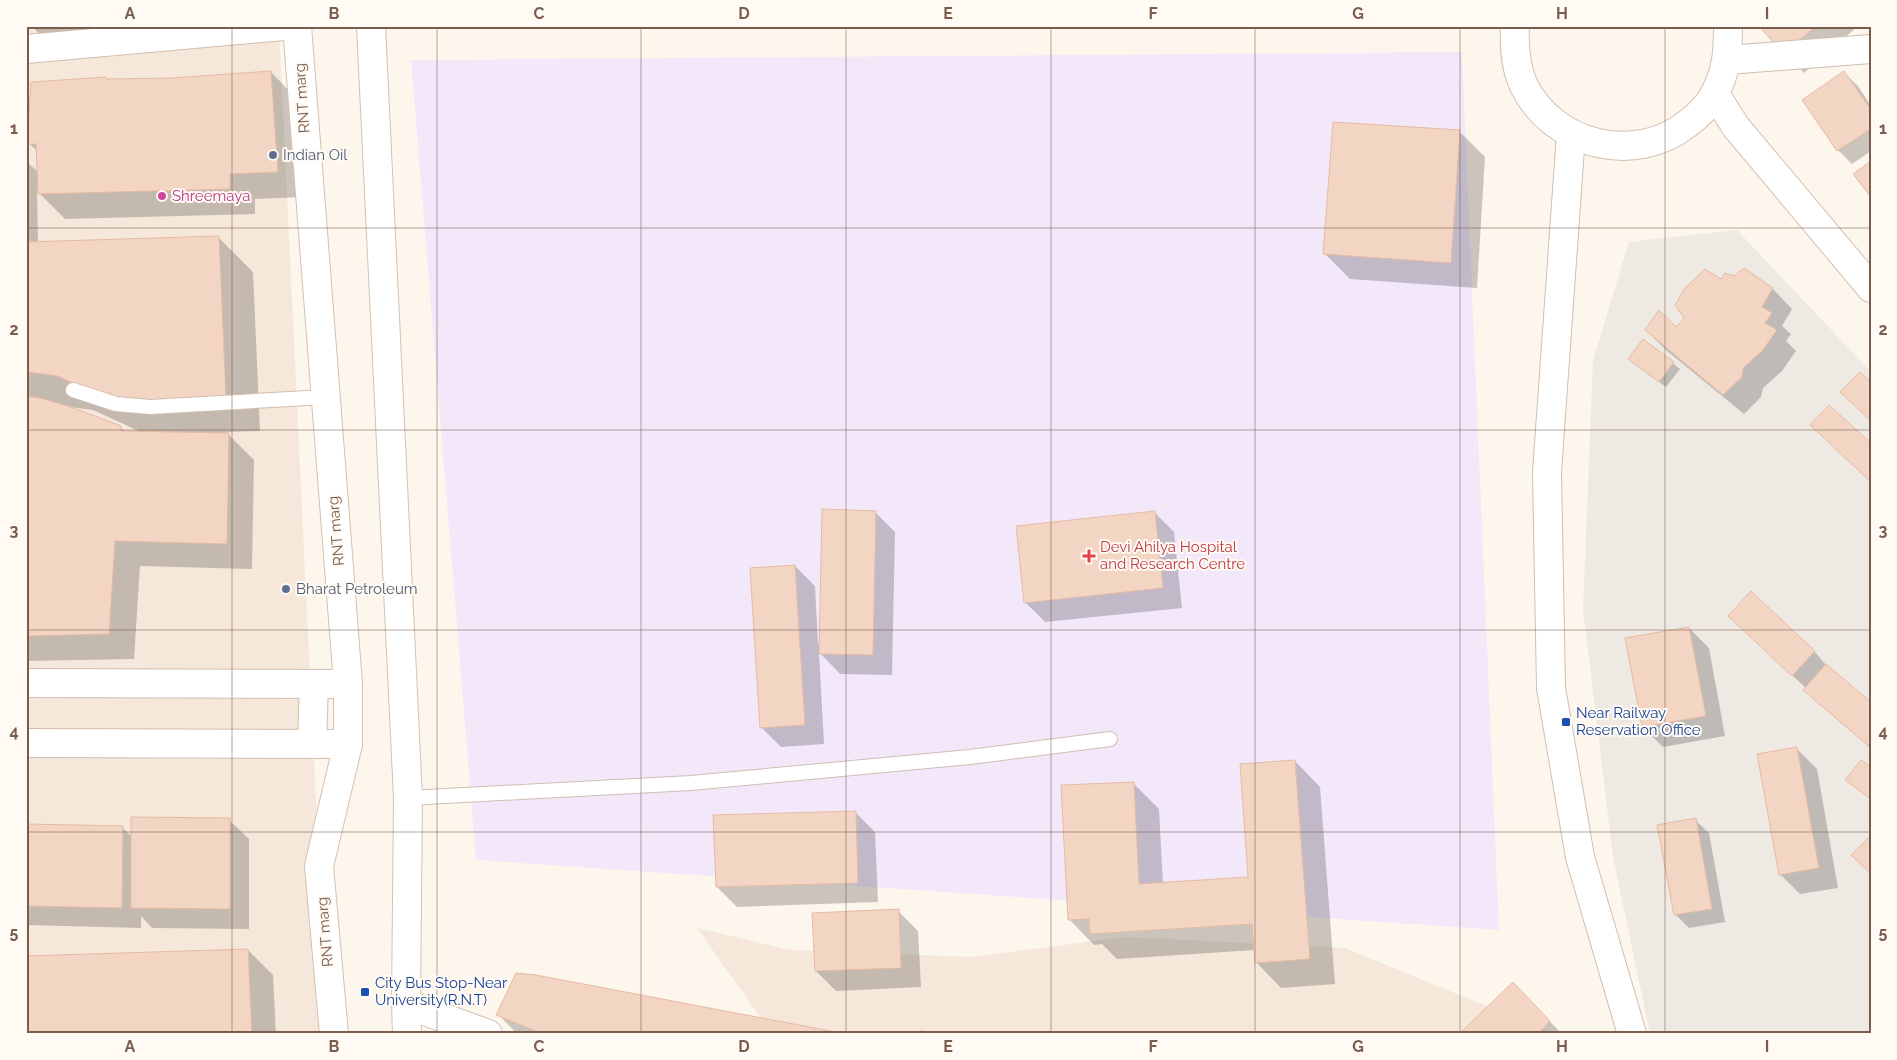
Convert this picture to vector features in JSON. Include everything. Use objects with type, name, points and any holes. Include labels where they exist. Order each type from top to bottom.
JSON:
[{"type":"main road","points":[[26,49],[284,26]]},
{"type":"main road","name":"RNT marg","points":[[297,26],[348,684],[348,744],[319,866],[334,1034]]},
{"type":"main road","points":[[371,26],[408,798],[406,1004],[408,1034]]},
{"type":"main road","points":[[1515,26],[1514,54],[1524,86],[1543,114],[1571,134],[1597,144],[1624,147],[1651,143],[1677,132],[1698,115],[1715,94],[1728,60],[1728,26]]},
{"type":"main road","points":[[1728,60],[1871,49]]},
{"type":"main road","points":[[1715,94],[1736,127],[1871,288]]},
{"type":"main road","points":[[1571,134],[1548,472],[1551,688],[1580,857],[1632,1034]]},
{"type":"main road","points":[[26,682],[348,684]]},
{"type":"main road","points":[[312,744],[314,684]]},
{"type":"main road","points":[[26,743],[348,744]]},
{"type":"main road","points":[[406,1004],[488,1034]]},
{"type":"lane","points":[[73,390],[116,404],[150,407],[325,397]]},
{"type":"lane","points":[[408,798],[691,783],[951,759],[1110,739]]},
{"type":"shaded area","points":[[26,26],[279,26],[327,1034],[26,1034]]},
{"type":"shaded area","points":[[1462,52],[1499,930],[476,860],[411,60]]},
{"type":"shaded area","points":[[1737,230],[1871,372],[1871,1034],[1650,1034],[1613,857],[1583,609],[1593,361],[1629,242]]},
{"type":"shaded area","points":[[697,928],[790,950],[971,957],[1125,937],[1345,948],[1555,1034],[772,1034]]},
{"type":"building","points":[[1759,26],[1816,26],[1783,54]]},
{"type":"building","points":[[271,71],[278,172],[230,174],[230,189],[38,194],[36,144],[27,144],[31,82],[106,77],[106,79],[172,78]]},
{"type":"building","points":[[1844,71],[1871,110],[1871,129],[1837,151],[1802,100]]},
{"type":"building","points":[[1333,122],[1460,130],[1451,263],[1323,254]]},
{"type":"building","points":[[1871,161],[1871,197],[1853,174]]},
{"type":"building","points":[[219,236],[226,397],[110,401],[110,392],[106,399],[58,376],[26,372],[26,242]]},
{"type":"building","points":[[1744,268],[1773,288],[1762,307],[1772,313],[1765,323],[1777,330],[1762,351],[1743,368],[1742,377],[1723,395],[1645,330],[1659,310],[1676,327],[1684,318],[1675,305],[1685,288],[1705,269],[1721,279],[1725,273],[1734,276]]},
{"type":"building","points":[[1643,339],[1674,362],[1659,382],[1628,359]]},
{"type":"building","points":[[1860,372],[1871,382],[1871,421],[1840,392]]},
{"type":"building","points":[[26,396],[71,407],[121,426],[121,431],[229,433],[227,544],[115,541],[109,634],[26,636]]},
{"type":"building","points":[[1829,405],[1871,443],[1871,482],[1810,425]]},
{"type":"building","points":[[822,509],[876,511],[873,655],[819,654]]},
{"type":"building","points":[[1155,511],[1163,588],[1024,603],[1016,526]]},
{"type":"building","points":[[795,565],[805,725],[760,728],[750,568]]},
{"type":"building","points":[[1751,591],[1815,651],[1792,676],[1728,616]]},
{"type":"building","points":[[1689,627],[1706,716],[1642,727],[1625,638]]},
{"type":"building","points":[[1826,664],[1871,702],[1871,748],[1803,690]]},
{"type":"building","points":[[1797,747],[1819,868],[1779,875],[1757,754]]},
{"type":"building","points":[[1295,760],[1310,959],[1255,963],[1252,924],[1090,934],[1089,919],[1068,920],[1061,785],[1134,782],[1139,884],[1248,877],[1240,764]]},
{"type":"building","points":[[1861,760],[1871,767],[1871,799],[1845,780]]},
{"type":"building","points":[[856,811],[858,883],[716,887],[713,815]]},
{"type":"building","points":[[131,817],[230,818],[230,909],[131,908]]},
{"type":"building","points":[[1696,818],[1712,909],[1674,915],[1657,825]]},
{"type":"building","points":[[26,824],[123,826],[122,908],[26,906]]},
{"type":"building","points":[[1871,835],[1871,874],[1851,855]]},
{"type":"building","points":[[899,909],[901,968],[815,971],[812,913]]},
{"type":"building","points":[[248,949],[252,1034],[26,1034],[26,956]]},
{"type":"building","points":[[516,973],[536,975],[846,1034],[543,1034],[496,1015]]},
{"type":"building","points":[[1513,982],[1550,1021],[1538,1034],[1459,1034]]},
{"type":"place","name":"Indian Oil","points":[[273,155]]},
{"type":"place","name":"Shreemaya","points":[[162,196]]},
{"type":"place","name":"Devi Ahilya Hospital and Research Centre","points":[[1089,556]]},
{"type":"place","name":"Bharat Petroleum","points":[[286,589]]},
{"type":"place","name":"Near Railway Reservation Office","points":[[1566,722]]},
{"type":"place","name":"City Bus Stop-Near University(R.N.T)","points":[[365,992]]}]
